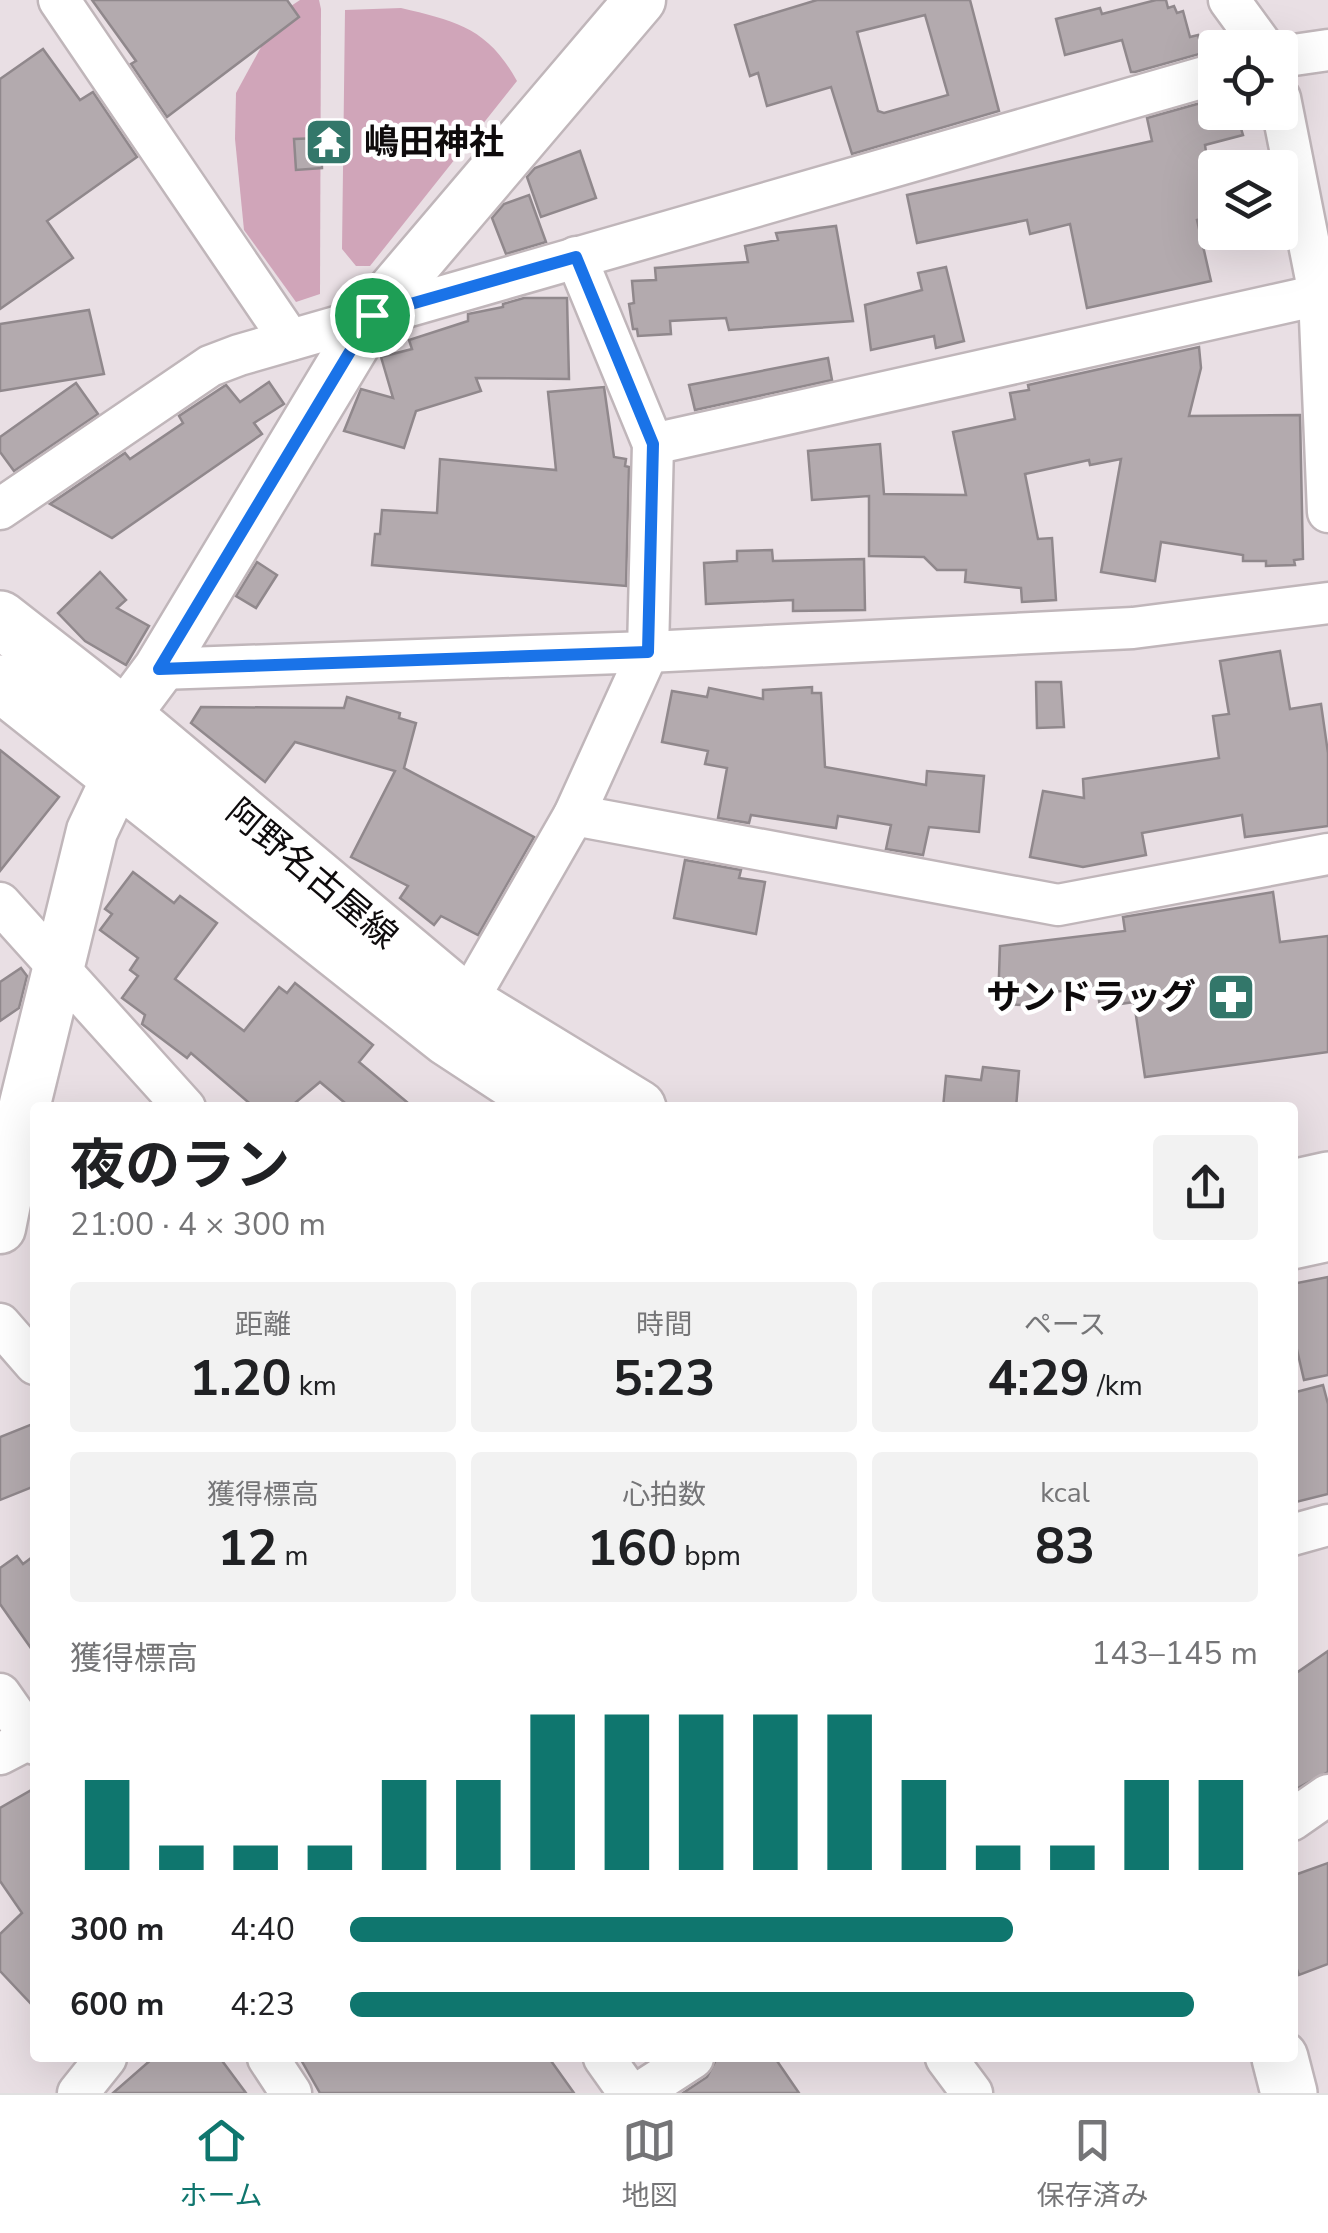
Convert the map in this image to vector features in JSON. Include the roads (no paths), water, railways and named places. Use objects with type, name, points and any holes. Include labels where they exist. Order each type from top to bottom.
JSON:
[{"type":"main road","name":"阿野名古屋線","points":[[0,619],[124,716],[466,1003],[628,1102]]},
{"type":"main road","name":"阿野名古屋線","points":[[0,683],[448,1038],[546,1102]]},
{"type":"main road","points":[[1298,1187],[1328,1180]]},
{"type":"main road","points":[[1298,1240],[1328,1233]]},
{"type":"main road","points":[[1281,2062],[1288,2093]]},
{"type":"street","points":[[58,0],[290,340]]},
{"type":"street","points":[[0,1228],[92,831],[118,776],[124,716],[159,669],[372,315],[640,0]]},
{"type":"street","points":[[1229,0],[1251,30]]},
{"type":"street","points":[[1298,54],[1328,50]]},
{"type":"street","points":[[0,509],[210,366],[372,315],[1198,79]]},
{"type":"street","points":[[1287,130],[1323,294],[1328,512]]},
{"type":"street","points":[[466,1003],[574,815],[648,652],[653,444],[576,257]]},
{"type":"street","points":[[653,444],[1323,294]]},
{"type":"street","points":[[159,669],[648,652],[1134,628],[1328,604]]},
{"type":"street","points":[[574,815],[1058,905],[1328,854]]},
{"type":"street","points":[[0,903],[180,1102]]},
{"type":"street","points":[[0,1324],[30,1358]]},
{"type":"street","points":[[1298,1532],[1328,1525]]},
{"type":"street","points":[[0,1694],[22,1745]]},
{"type":"street","points":[[1298,1816],[1328,1796]]},
{"type":"street","points":[[78,2093],[103,2062]]},
{"type":"street","points":[[271,2062],[291,2093]]},
{"type":"street","points":[[607,2062],[629,2093]]},
{"type":"street","points":[[640,2093],[687,2062]]},
{"type":"street","points":[[949,2062],[972,2093]]},
{"type":"place","name":"嶋田神社","points":[[329,142]]},
{"type":"place","name":"サンドラッグ","points":[[1231,997]]}]
